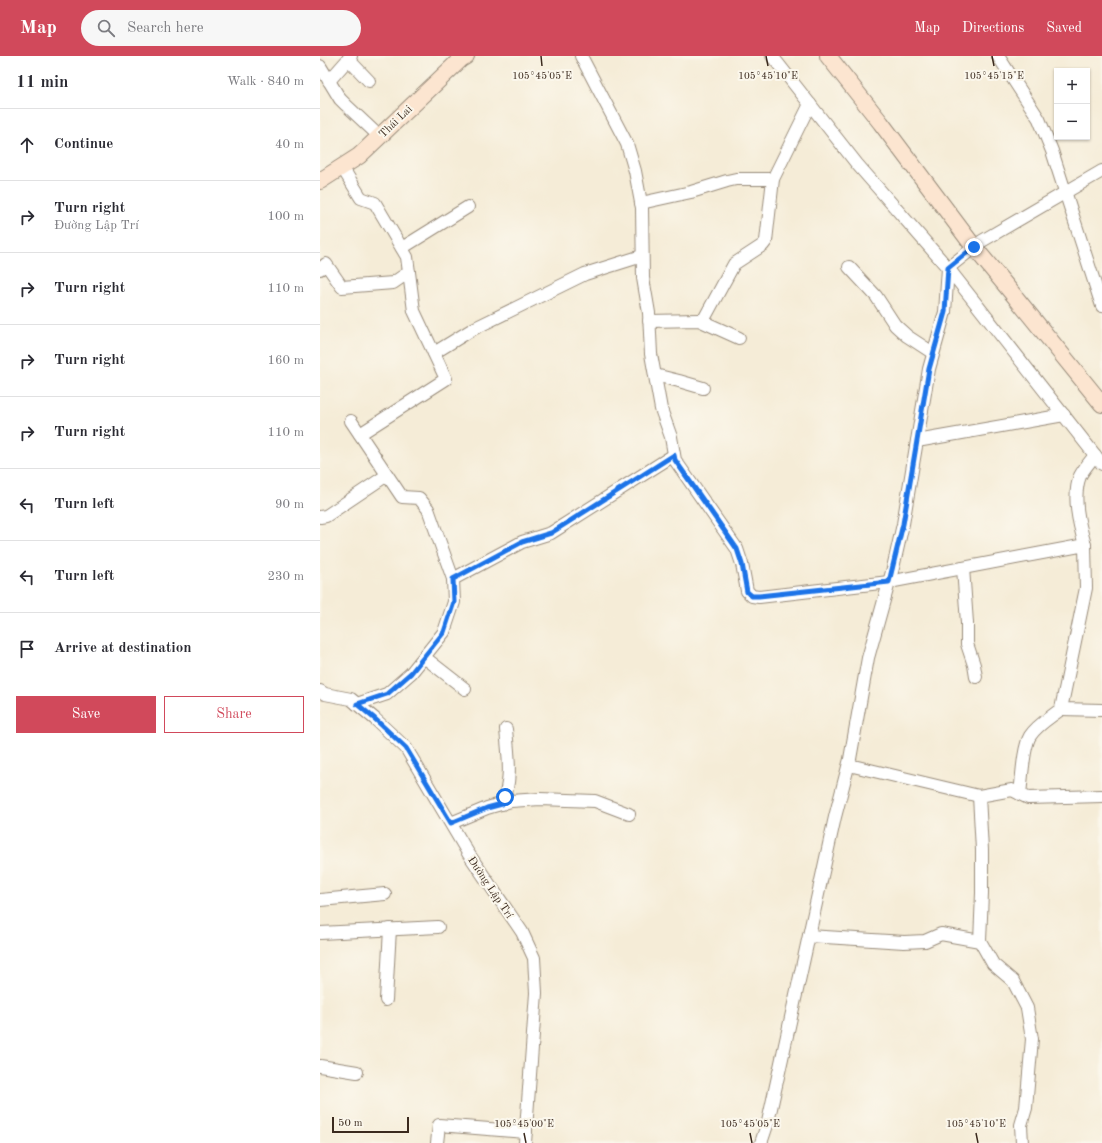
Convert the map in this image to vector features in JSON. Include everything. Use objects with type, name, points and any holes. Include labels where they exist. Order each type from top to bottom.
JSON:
[{"type":"street","name":"Thái Lai","points":[[320,181],[359,156],[461,59],[466,56]]},
{"type":"street","points":[[581,56],[627,144],[635,171],[642,208],[643,278],[649,321],[651,354],[661,409],[671,437],[675,460],[737,549],[742,564],[747,592],[752,596],[767,596],[889,582],[1085,545]]},
{"type":"street","points":[[772,56],[857,164],[948,268],[1099,460],[1084,469],[1080,478],[1077,495],[1080,524],[1085,545],[1086,588],[1061,709]]},
{"type":"street","points":[[828,56],[881,123],[974,247],[1102,404]]},
{"type":"street","points":[[998,56],[1039,119],[1052,151],[1102,306]]},
{"type":"street","points":[[329,81],[349,58],[369,81]]},
{"type":"street","points":[[320,66],[340,99],[379,136]]},
{"type":"street","points":[[703,321],[734,264],[763,245],[766,241],[773,179],[810,104]]},
{"type":"street","points":[[342,167],[361,198],[375,203],[407,258],[414,311],[446,378],[360,434]]},
{"type":"street","points":[[761,1143],[768,1122],[835,817],[849,765],[868,658],[903,524],[929,369],[945,312],[948,268],[982,241],[1102,171]]},
{"type":"street","points":[[641,203],[691,192],[736,179],[773,179]]},
{"type":"street","points":[[402,248],[468,207]]},
{"type":"street","points":[[434,353],[473,329],[585,274],[642,256]]},
{"type":"street","points":[[320,269],[326,264],[342,287],[393,283],[409,272]]},
{"type":"street","points":[[850,267],[876,296],[895,325],[907,336],[933,353]]},
{"type":"street","points":[[649,321],[694,319],[703,321],[738,338]]},
{"type":"street","points":[[655,375],[703,388]]},
{"type":"street","points":[[917,441],[1064,415]]},
{"type":"street","points":[[351,421],[402,497],[419,498],[428,509],[453,579],[454,602],[444,632],[411,673],[387,694],[357,704]]},
{"type":"street","points":[[453,579],[522,542],[551,533],[674,455]]},
{"type":"street","points":[[320,517],[326,516],[387,475]]},
{"type":"street","points":[[963,568],[967,623],[966,644],[974,665],[976,677]]},
{"type":"street","points":[[424,657],[465,689]]},
{"type":"street","name":"Đường Lập Trí","points":[[320,691],[325,694],[351,699],[406,748],[468,853],[522,932],[534,958],[536,993],[526,1138]]},
{"type":"street","points":[[1020,794],[1026,746],[1031,735],[1039,726],[1061,709],[1102,710]]},
{"type":"street","points":[[502,804],[507,790],[509,777],[506,729]]},
{"type":"street","points":[[849,765],[979,796],[1012,790],[1028,798],[1102,796]]},
{"type":"street","points":[[979,796],[982,850],[980,941],[993,964],[1013,981],[1028,1008],[1032,1039],[1026,1108],[1021,1125],[1022,1143]]},
{"type":"street","points":[[451,823],[487,808],[512,801],[540,799],[595,801],[629,814]]},
{"type":"street","points":[[320,900],[385,894]]},
{"type":"street","points":[[320,933],[438,927]]},
{"type":"street","points":[[386,1000],[390,929]]},
{"type":"street","points":[[809,936],[904,942],[925,941],[941,934],[980,941]]},
{"type":"street","points":[[320,1066],[357,1072]]},
{"type":"street","points":[[437,1143],[440,1125],[526,1138]]},
{"type":"route","points":[[505,797],[502,804],[487,808],[451,823],[406,748],[357,704],[387,694],[411,673],[444,632],[454,602],[453,579],[522,542],[551,533],[674,455],[675,460],[737,549],[742,564],[747,592],[752,596],[889,582],[903,524],[929,369],[945,312],[948,268],[974,247]]}]
